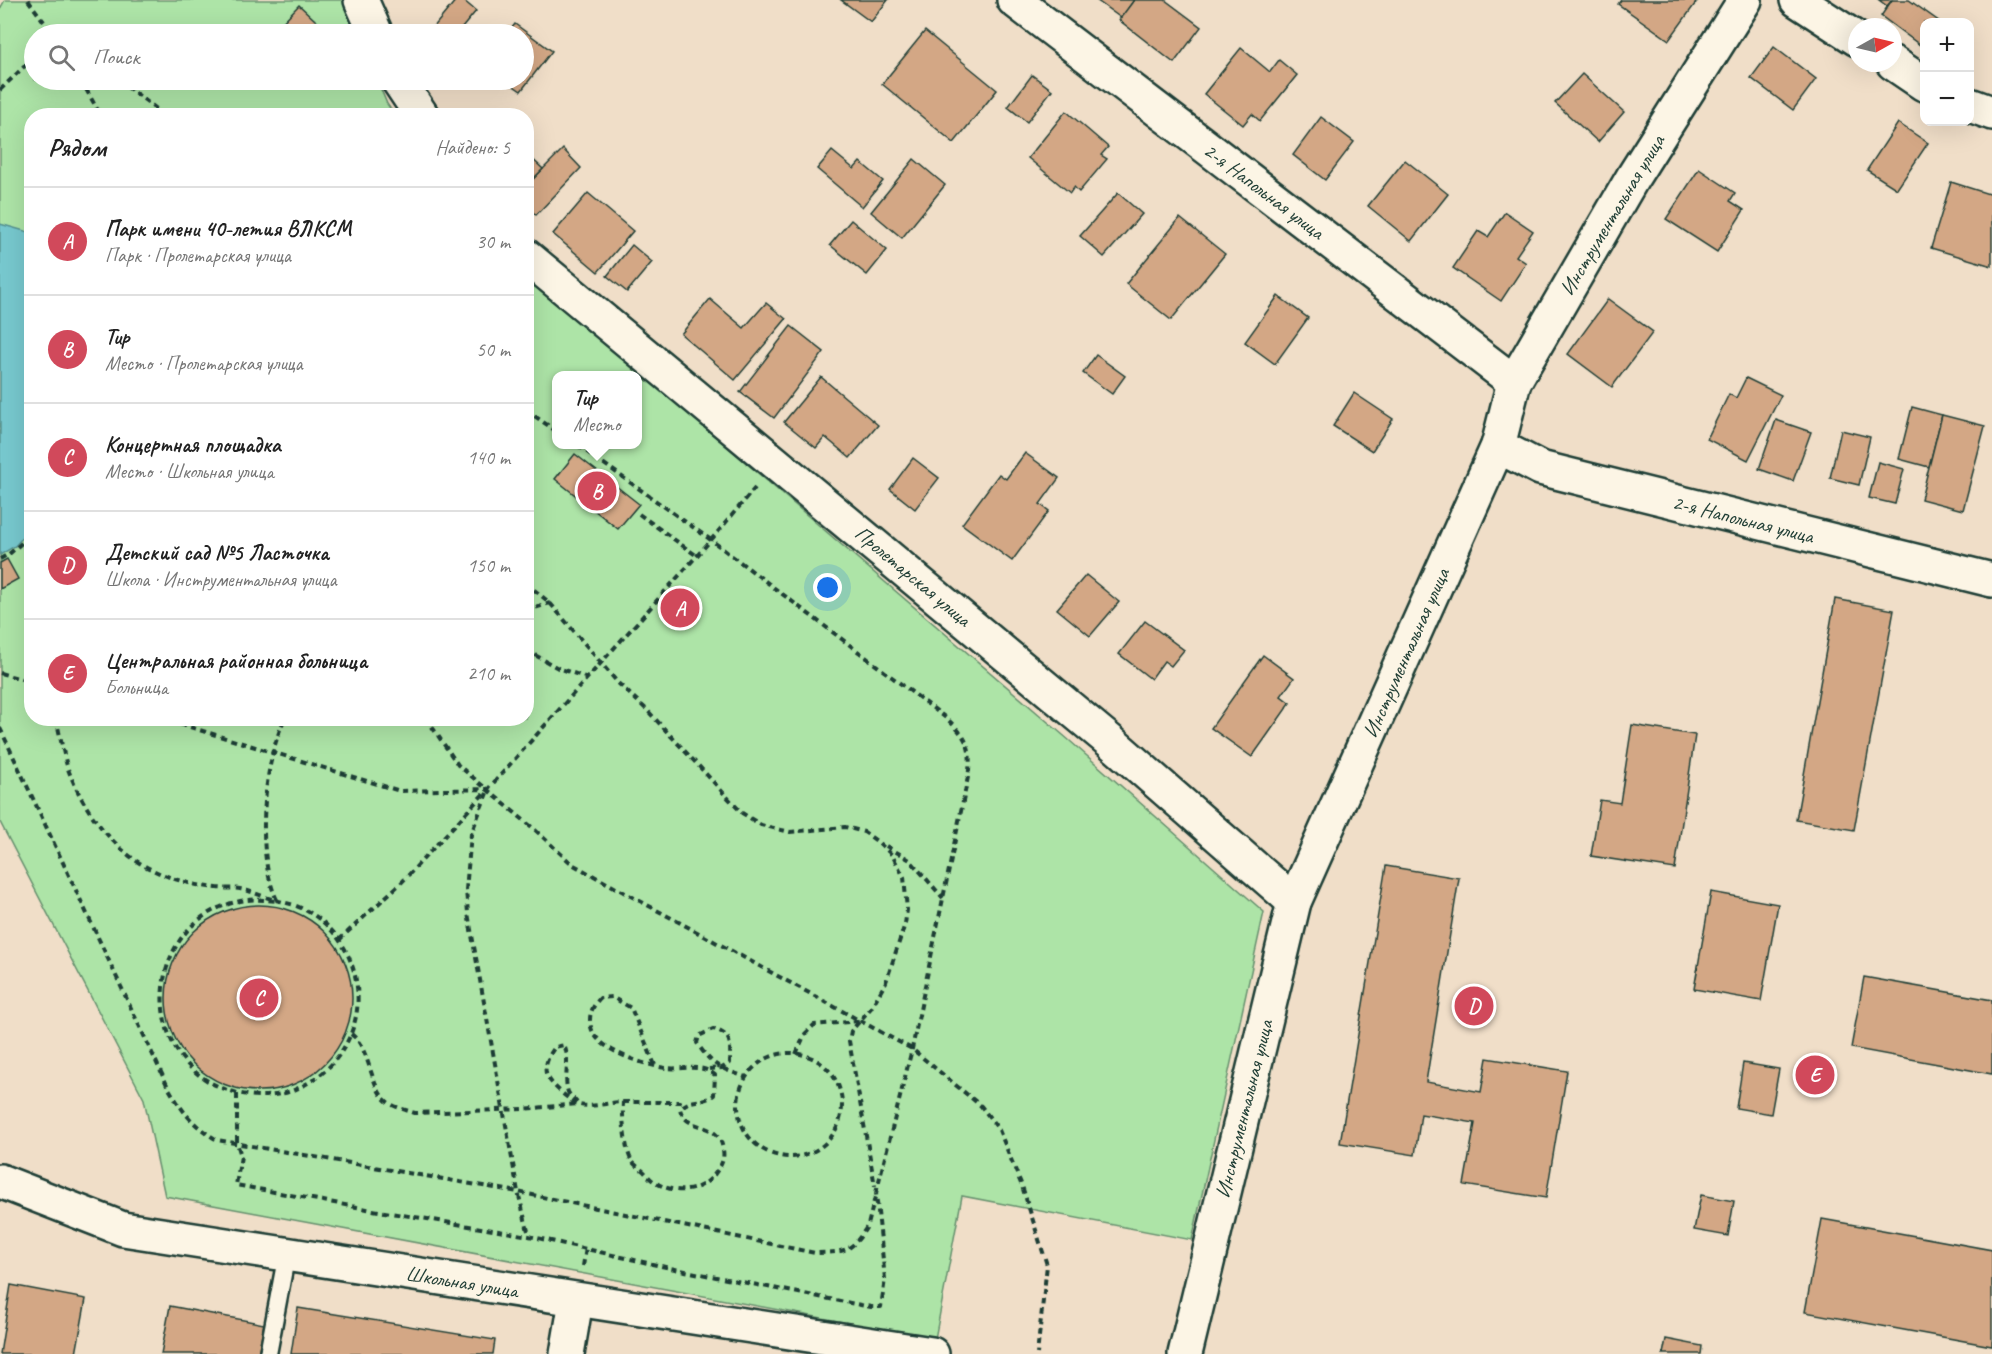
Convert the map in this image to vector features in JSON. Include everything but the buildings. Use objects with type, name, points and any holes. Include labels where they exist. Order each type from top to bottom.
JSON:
[{"type":"street","name":"2-я Напольная улица","points":[[1014,0],[1514,382]]},
{"type":"street","name":"Инструментальная улица","points":[[1185,1354],[1294,903],[1498,446],[1514,382],[1633,177],[1744,0]]},
{"type":"street","points":[[1797,0],[1848,33]]},
{"type":"street","points":[[1902,69],[1920,81]]},
{"type":"street","points":[[405,90],[417,108]]},
{"type":"street","points":[[1974,106],[1992,113]]},
{"type":"street","name":"Пролетарская улица","points":[[534,263],[777,462],[1111,742],[1294,903]]},
{"type":"street","name":"2-я Напольная улица","points":[[1498,446],[1540,468],[1992,580]]},
{"type":"street","name":"Школьная улица","points":[[0,1181],[123,1229],[932,1354]]},
{"type":"street","points":[[567,1354],[576,1300]]},
{"type":"lane","points":[[268,1354],[286,1253]]},
{"type":"path","points":[[28,0],[46,24]]},
{"type":"path","points":[[0,90],[24,67]]},
{"type":"path","points":[[86,90],[96,108]]},
{"type":"path","points":[[131,90],[155,108]]},
{"type":"path","points":[[534,416],[552,428]]},
{"type":"path","points":[[0,728],[168,1087],[184,1113],[200,1129],[217,1140],[518,1192],[815,1253],[837,1252],[855,1245],[868,1225],[912,1049],[971,759],[967,741],[946,718],[711,540],[583,449]]},
{"type":"path","points":[[339,940],[402,882],[488,789],[697,556],[777,462]]},
{"type":"path","points":[[639,514],[697,556]]},
{"type":"path","points":[[0,559],[24,541]]},
{"type":"path","points":[[534,590],[550,603],[585,642],[601,664],[742,813],[761,825],[790,832],[845,827],[864,832],[910,860],[944,898]]},
{"type":"path","points":[[534,608],[550,603]]},
{"type":"path","points":[[534,654],[558,668],[588,678]]},
{"type":"path","points":[[0,673],[24,680]]},
{"type":"path","points":[[58,726],[68,768],[81,798],[100,826],[127,854],[155,871],[182,880],[215,888],[240,889],[294,905],[324,923],[339,940],[353,966],[358,1000],[351,1034],[332,1064],[305,1085],[289,1092],[255,1096],[237,1094],[199,1075],[183,1060],[171,1041],[164,1021],[161,999],[163,978],[170,957],[181,938],[196,922],[214,910],[235,902],[256,899],[278,901]]},
{"type":"path","points":[[187,726],[400,792],[488,789]]},
{"type":"path","points":[[278,901],[268,876],[264,825],[273,752],[282,726]]},
{"type":"path","points":[[431,726],[458,765],[572,864],[912,1049],[981,1106],[999,1130],[1022,1186],[1047,1265],[1037,1354]]},
{"type":"path","points":[[488,789],[471,834],[466,890],[468,912],[518,1192],[529,1236]]},
{"type":"path","points":[[237,1094],[237,1143],[241,1156],[236,1185],[529,1236],[670,1268],[871,1307],[881,1306],[885,1279],[875,1190],[849,1041],[851,1031],[871,1008],[886,982],[905,924],[907,910],[904,877],[892,855],[880,843]]},
{"type":"path","points":[[655,1065],[630,1008],[612,997],[600,998],[592,1007],[590,1017],[592,1030],[597,1039],[618,1053],[655,1065],[666,1068],[722,1068],[730,1063],[730,1045],[723,1032],[713,1029],[699,1036],[697,1043],[714,1065],[722,1068],[746,1077]]},
{"type":"path","points":[[796,1054],[805,1034],[814,1025],[860,1020]]},
{"type":"path","points":[[351,1034],[358,1039],[376,1084],[386,1101],[415,1113],[578,1104],[589,1106],[623,1102],[686,1102],[709,1099],[714,1095],[715,1075],[708,1069]]},
{"type":"path","points":[[564,1045],[568,1053],[568,1092],[578,1104],[549,1080],[545,1071],[550,1054],[555,1047],[564,1045]]},
{"type":"path","points":[[784,1053],[808,1057],[820,1063],[836,1081],[841,1094],[842,1106],[836,1131],[828,1142],[805,1156],[778,1157],[766,1152],[754,1144],[743,1127],[737,1108],[739,1094],[746,1077],[760,1062],[784,1053]]},
{"type":"path","points":[[623,1102],[626,1140],[632,1162],[652,1180],[678,1191],[702,1186],[723,1162],[724,1153],[719,1137],[713,1131],[686,1121],[682,1117],[680,1109],[686,1102]]},
{"type":"green space","points":[[5,0],[346,0],[355,24],[24,24],[24,90],[381,90],[390,108],[24,108],[24,726],[534,726],[534,283],[639,371],[552,371],[552,449],[642,449],[642,373],[1070,741],[1264,912],[1192,1240],[962,1196],[935,1339],[165,1196],[144,1099],[0,822],[0,9]]},
{"type":"water","points":[[0,224],[24,231],[24,536],[15,546],[0,555]]},
{"type":"place","name":"Тир","points":[[597,491]]},
{"type":"place","name":"Парк имени 40-летия ВЛКСМ","points":[[680,608]]},
{"type":"place","name":"Концертная площадка","points":[[259,998]]},
{"type":"place","name":"Детский сад №5 Ласточка","points":[[1474,1006]]},
{"type":"place","name":"Центральная районная больница","points":[[1815,1075]]}]
